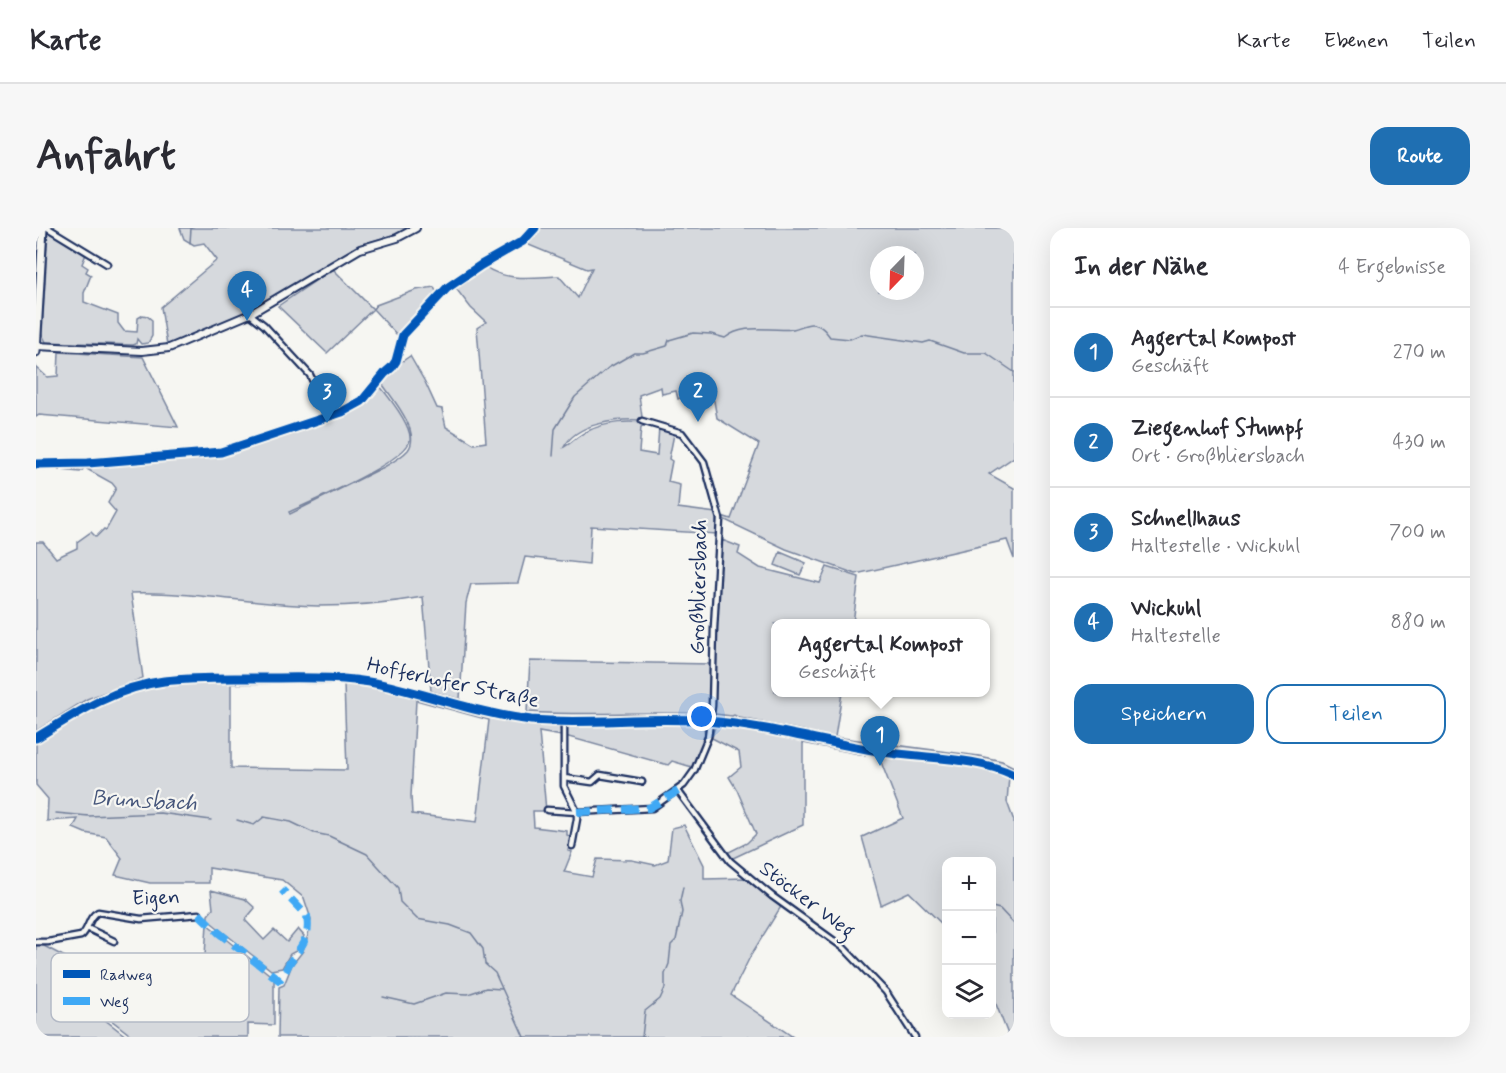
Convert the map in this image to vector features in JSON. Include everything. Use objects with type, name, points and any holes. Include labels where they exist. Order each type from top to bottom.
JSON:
[{"type":"main road","points":[[36,352],[43,228]]},
{"type":"street","points":[[48,228],[107,264]]},
{"type":"street","points":[[36,346],[121,351],[161,350],[250,314],[360,249],[397,238],[416,228]]},
{"type":"street","points":[[36,464],[88,463],[221,452],[330,417],[362,401],[396,361],[401,338],[405,331],[447,288],[523,241],[535,228]]},
{"type":"street","points":[[250,314],[264,325],[310,375],[330,417]]},
{"type":"street","name":"Großbliersbach","points":[[642,422],[682,434],[708,467],[720,519],[711,721],[706,745],[694,771],[678,791]]},
{"type":"street","name":"Hofferhofer Straße","points":[[36,738],[88,706],[117,693],[152,683],[193,679],[317,678],[357,680],[492,714],[531,720],[564,722],[667,719],[711,721],[762,728],[876,751],[979,764],[1014,775]]},
{"type":"street","points":[[564,722],[564,778],[567,795],[577,812],[577,826],[572,846]]},
{"type":"street","points":[[564,778],[592,782],[600,774],[642,782]]},
{"type":"street","points":[[548,810],[577,812],[649,808],[678,791]]},
{"type":"street","name":"Stöcker Weg","points":[[678,791],[730,861],[772,897],[844,948],[886,992],[915,1037]]},
{"type":"street","name":"Eigen","points":[[36,942],[81,936],[98,912],[141,919],[199,914]]},
{"type":"street","points":[[87,928],[114,941]]},
{"type":"shaded area","points":[[180,228],[410,228],[359,245],[260,306],[167,345],[161,307],[217,260],[204,243],[194,245],[184,239]]},
{"type":"shaded area","points":[[537,228],[1014,228],[1014,457],[989,474],[1014,488],[1014,559],[1007,540],[856,574],[786,549],[723,519],[722,516],[731,519],[759,444],[717,418],[714,401],[705,388],[678,399],[676,391],[662,394],[661,387],[639,395],[642,417],[640,420],[620,420],[598,424],[578,433],[564,447],[585,432],[602,426],[626,422],[642,423],[649,424],[641,427],[639,452],[657,455],[659,427],[673,432],[669,459],[672,461],[668,482],[680,485],[678,508],[716,513],[717,534],[591,526],[589,564],[525,557],[518,583],[471,584],[466,603],[460,699],[431,691],[423,597],[371,604],[318,606],[178,594],[131,593],[143,678],[87,699],[36,731],[36,542],[43,542],[56,558],[77,548],[77,542],[91,532],[96,537],[104,529],[106,530],[116,512],[108,503],[116,488],[112,483],[85,468],[80,472],[59,470],[62,466],[222,454],[329,419],[363,402],[379,385],[399,411],[410,434],[410,440],[405,449],[376,469],[289,512],[290,514],[384,467],[408,450],[411,443],[411,434],[408,425],[398,405],[381,382],[397,365],[410,356],[437,408],[442,409],[446,427],[474,444],[486,442],[477,328],[486,322],[471,308],[454,286],[484,266],[492,271],[511,276],[559,276],[578,298],[592,268],[587,269],[524,243]]},
{"type":"shaded area","points":[[48,231],[86,254],[82,264],[88,268],[86,272],[91,275],[84,293],[84,302],[118,315],[118,323],[124,331],[137,332],[138,318],[143,315],[147,316],[152,320],[152,336],[148,343],[141,344],[137,339],[136,344],[133,345],[46,342],[42,334]]},
{"type":"shaded area","points":[[333,269],[373,309],[327,353],[278,306]]},
{"type":"shaded area","points":[[434,287],[437,294],[406,326],[399,337],[373,309],[376,305],[416,290]]},
{"type":"shaded area","points":[[59,352],[143,357],[178,427],[39,415],[36,417],[36,367],[47,377],[58,376]]},
{"type":"shaded area","points":[[722,540],[740,547],[738,554],[760,568],[820,583],[827,567],[859,577],[854,619],[771,619],[771,697],[841,697],[835,737],[979,756],[1002,761],[1014,767],[1014,771],[983,761],[837,741],[807,735],[807,731],[734,715],[714,714],[718,580]]},
{"type":"shaded area","points":[[780,552],[806,563],[800,575],[775,565]]},
{"type":"shaded area","points":[[530,661],[713,664],[711,707],[708,714],[527,712]]},
{"type":"shaded area","points":[[345,681],[380,687],[491,715],[556,724],[560,727],[562,736],[539,732],[546,811],[533,811],[534,827],[567,831],[567,835],[571,837],[568,851],[572,852],[564,872],[592,877],[597,859],[632,860],[655,865],[668,860],[672,828],[684,825],[704,865],[704,879],[747,878],[782,905],[751,955],[731,995],[793,1037],[278,1037],[279,987],[284,985],[292,965],[303,951],[311,919],[304,898],[282,880],[209,868],[209,883],[150,883],[115,875],[122,858],[106,837],[73,828],[78,819],[47,821],[48,799],[36,785],[36,741],[109,700],[145,689],[143,688],[177,682]],"holes":[[[231,684],[344,684],[347,770],[231,768]],[[416,700],[489,720],[477,822],[412,814]]]},
{"type":"shaded area","points":[[642,722],[701,724],[704,726],[705,737],[692,767],[672,761],[668,765],[565,736],[565,731],[572,724]]},
{"type":"shaded area","points":[[718,726],[802,739],[865,752],[865,755],[803,743],[803,825],[731,859],[727,853],[747,843],[756,834],[729,777],[741,767],[739,752],[712,738],[714,729]]},
{"type":"shaded area","points":[[881,755],[986,768],[1009,776],[1007,802],[1014,821],[1014,1037],[1009,1037],[996,1004],[996,857],[942,857],[942,924],[909,892],[881,905],[862,837],[903,818],[881,762]]},
{"type":"shaded area","points":[[211,890],[245,899],[255,908],[245,920],[264,940],[274,930],[287,942],[298,929],[304,936],[298,950],[290,954],[282,968],[271,970],[208,920],[208,915],[213,909]]},
{"type":"shaded area","points":[[207,924],[243,953],[205,953]]},
{"type":"shaded area","points":[[36,944],[57,953],[51,953],[51,1022],[108,1022],[127,1037],[36,1037]]},
{"type":"shaded area","points":[[249,958],[274,978],[274,1025],[248,1024],[248,1037],[133,1037],[114,1022],[249,1022]]},
{"type":"waterway","points":[[190,243],[191,228]]},
{"type":"waterway","points":[[553,456],[555,429],[575,397],[608,368],[634,353],[643,353],[667,346],[669,340],[693,333],[725,338],[741,330],[784,330],[814,324],[822,328],[830,337],[850,339],[862,334],[923,343],[930,341],[964,353],[986,353],[1014,372]]},
{"type":"waterway","name":"Brunsbach","points":[[56,813],[89,816],[160,813],[211,820]]},
{"type":"waterway","name":"Brunsbach","points":[[237,820],[254,825],[264,817],[291,822],[314,833],[329,836],[367,854],[398,888],[400,902],[417,919],[450,925],[471,933],[483,949],[485,964],[495,973],[524,1037]]},
{"type":"waterway","points":[[642,1037],[645,1011],[660,999],[665,988],[665,974],[669,964],[671,945],[676,940],[682,912],[680,901],[683,887]]},
{"type":"waterway","points":[[996,908],[1000,909],[1014,924]]},
{"type":"waterway","points":[[383,997],[414,1004],[446,993],[468,994],[486,988],[502,989]]},
{"type":"marked path","points":[[577,812],[649,808],[678,791]]},
{"type":"marked path","points":[[249,956],[279,980],[304,942],[308,924],[307,916],[282,890]]},
{"type":"marked path","points":[[199,914],[245,953]]},
{"type":"cycle path","points":[[36,464],[88,463],[221,452],[342,412],[362,401],[392,367],[396,361],[403,335],[447,288],[523,241],[535,228]]},
{"type":"cycle path","points":[[36,738],[97,702],[146,684],[199,678],[319,678],[380,684],[474,709],[531,720],[575,722],[663,719],[730,723],[891,753],[969,762],[1014,775]]},
{"type":"place","name":"Wickuhl","points":[[247,321]]},
{"type":"place","name":"Ziegenhof Stumpf","points":[[698,422]]},
{"type":"place","name":"Schnellhaus","points":[[327,423]]},
{"type":"place","name":"Aggertal Kompost","points":[[880,766]]}]
